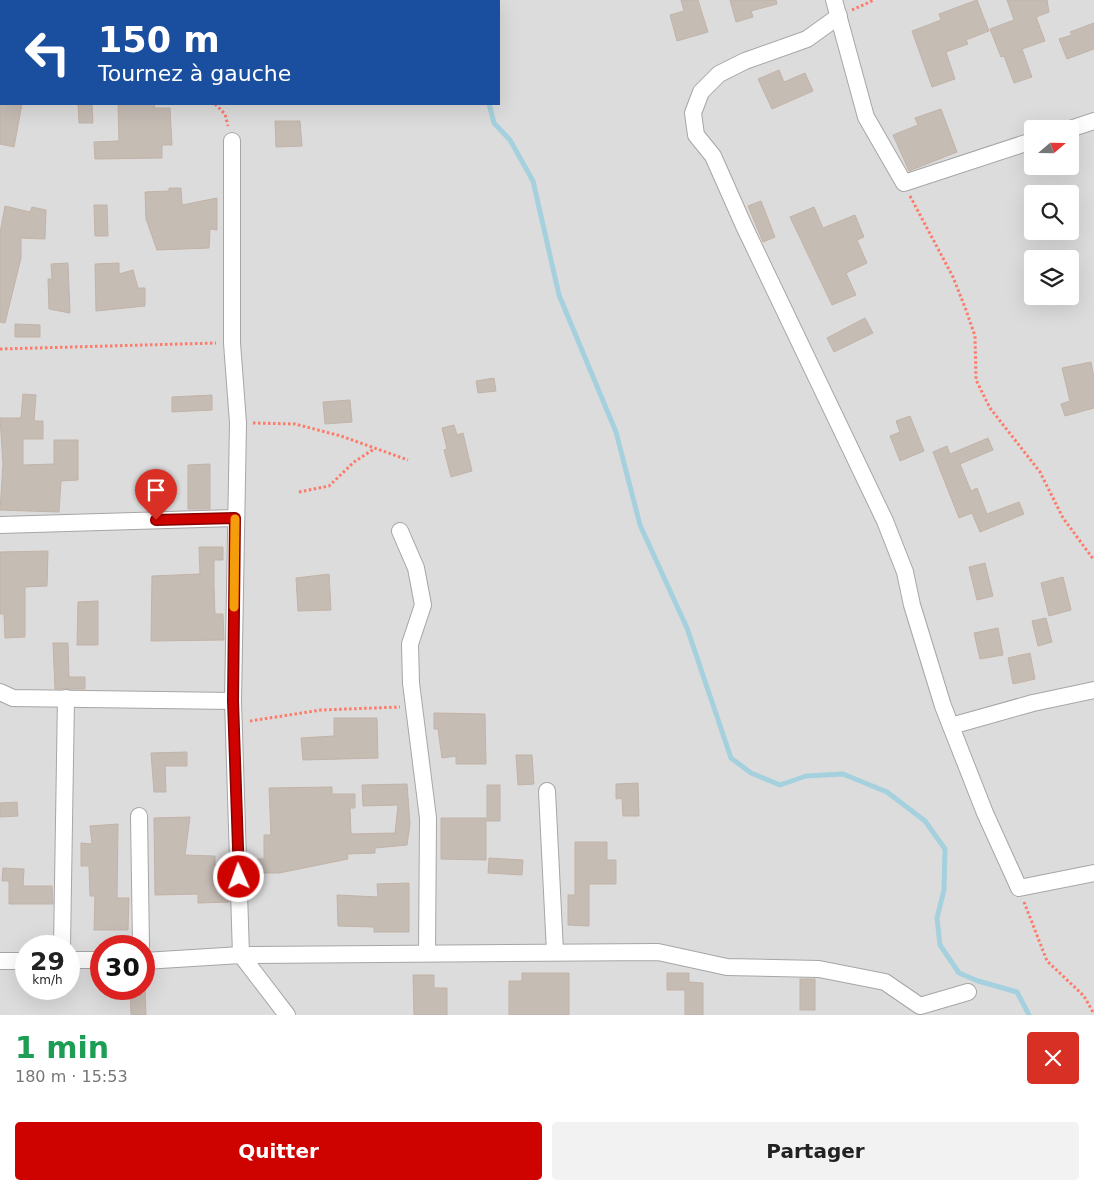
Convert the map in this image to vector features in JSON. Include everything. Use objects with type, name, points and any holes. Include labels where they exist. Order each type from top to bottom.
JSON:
[{"type":"street","points":[[834,0],[866,117],[904,184],[1024,144]]},
{"type":"street","points":[[839,16],[807,39],[745,61],[719,74],[701,92],[693,113],[696,135],[713,156],[724,177],[744,226],[885,521],[905,572],[924,649],[951,726],[985,813],[1019,888],[1094,873]]},
{"type":"street","points":[[1079,126],[1094,121]]},
{"type":"street","points":[[232,141],[232,343],[238,423],[233,701],[241,955],[286,1015]]},
{"type":"street","points":[[0,525],[235,518]]},
{"type":"street","points":[[400,531],[416,568],[422,604],[410,644],[414,706],[428,818],[427,953]]},
{"type":"street","points":[[951,726],[1033,703],[1094,690]]},
{"type":"street","points":[[0,692],[13,698],[233,701]]},
{"type":"street","points":[[62,935],[66,698]]},
{"type":"street","points":[[547,791],[555,952]]},
{"type":"street","points":[[139,816],[141,935]]},
{"type":"street","points":[[155,959],[241,955],[658,952],[727,967],[819,969],[885,982],[917,1011],[968,992]]},
{"type":"street","points":[[0,961],[15,961]]},
{"type":"path","points":[[839,16],[874,0]]},
{"type":"path","points":[[216,105],[225,114],[232,141]]},
{"type":"path","points":[[904,184],[953,277],[966,310],[975,336],[976,380],[990,408],[1040,472],[1063,518],[1094,560]]},
{"type":"path","points":[[0,348],[232,343]]},
{"type":"path","points":[[238,423],[295,424],[341,436],[408,460]]},
{"type":"path","points":[[299,492],[329,486],[354,462],[374,449]]},
{"type":"path","points":[[234,723],[321,710],[414,706]]},
{"type":"path","points":[[1019,888],[1047,961],[1084,996],[1094,1014]]},
{"type":"shaded area","points":[[500,0],[1094,0],[1094,1015],[0,1015],[0,105],[500,105]]},
{"type":"building","points":[[681,0],[698,0],[708,32],[677,41],[670,15],[684,11]]},
{"type":"building","points":[[730,0],[776,0],[777,4],[751,11],[753,17],[736,22]]},
{"type":"building","points":[[977,0],[989,31],[966,40],[968,44],[946,52],[955,79],[932,87],[912,31],[941,20],[939,14]]},
{"type":"building","points":[[1007,0],[1047,0],[1049,12],[1036,17],[1045,41],[1022,49],[1032,77],[1014,83],[1004,56],[1001,57],[990,29],[1014,20]]},
{"type":"building","points":[[1094,23],[1094,49],[1067,59],[1059,39],[1072,35],[1070,32]]},
{"type":"building","points":[[779,70],[784,82],[805,73],[813,91],[772,109],[758,79]]},
{"type":"building","points":[[0,105],[22,105],[14,147],[0,144]]},
{"type":"building","points":[[78,105],[92,105],[93,123],[79,123]]},
{"type":"building","points":[[118,105],[154,105],[155,108],[170,108],[172,145],[162,145],[162,158],[95,159],[94,142],[119,141]]},
{"type":"building","points":[[941,109],[957,152],[909,171],[893,135],[918,125],[915,118]]},
{"type":"building","points":[[275,121],[300,121],[302,146],[276,147]]},
{"type":"building","points":[[169,188],[181,188],[182,205],[217,198],[217,230],[210,229],[209,248],[157,250],[146,219],[145,192],[169,191]]},
{"type":"building","points":[[761,201],[775,237],[763,242],[748,206]]},
{"type":"building","points":[[94,205],[107,205],[108,236],[95,236]]},
{"type":"building","points":[[5,206],[30,212],[32,207],[46,210],[45,239],[21,238],[21,258],[5,323],[0,322],[0,233]]},
{"type":"building","points":[[814,207],[823,228],[855,215],[864,237],[857,240],[867,263],[846,273],[856,295],[832,305],[790,217]]},
{"type":"building","points":[[68,263],[70,313],[49,309],[48,279],[52,279],[51,264]]},
{"type":"building","points":[[119,263],[119,274],[133,270],[138,288],[145,288],[145,306],[96,311],[95,264]]},
{"type":"building","points":[[865,318],[873,333],[834,352],[827,338]]},
{"type":"building","points":[[15,324],[40,325],[40,337],[15,337]]},
{"type":"building","points":[[1091,362],[1094,378],[1094,408],[1065,416],[1061,404],[1070,401],[1062,368]]},
{"type":"building","points":[[494,378],[496,391],[478,393],[476,381]]},
{"type":"building","points":[[23,394],[36,395],[34,421],[43,421],[43,439],[23,439],[23,465],[54,464],[54,440],[78,440],[78,480],[61,481],[59,512],[0,510],[3,464],[0,418],[21,418]]},
{"type":"building","points":[[212,395],[212,410],[172,412],[172,397]]},
{"type":"building","points":[[350,400],[352,422],[325,424],[323,402]]},
{"type":"building","points":[[910,416],[924,451],[900,461],[890,436],[900,432],[896,421]]},
{"type":"building","points":[[454,425],[457,435],[463,433],[472,471],[451,477],[444,450],[447,449],[442,428]]},
{"type":"building","points":[[988,438],[993,450],[960,464],[971,491],[977,488],[987,514],[1019,502],[1024,514],[980,532],[972,513],[959,518],[933,452],[947,446],[950,454]]},
{"type":"building","points":[[210,464],[210,509],[188,509],[188,465]]},
{"type":"building","points":[[199,547],[223,547],[223,560],[214,560],[214,587],[215,614],[223,614],[224,640],[151,641],[152,576],[200,574]]},
{"type":"building","points":[[48,551],[47,586],[25,587],[25,637],[5,638],[4,614],[0,614],[0,552]]},
{"type":"building","points":[[985,563],[993,596],[977,600],[969,567]]},
{"type":"building","points":[[329,574],[331,610],[298,611],[296,578]]},
{"type":"building","points":[[1063,577],[1071,610],[1049,616],[1041,583]]},
{"type":"building","points":[[98,601],[98,645],[77,645],[78,602]]},
{"type":"building","points":[[1046,618],[1052,642],[1038,646],[1032,621]]},
{"type":"building","points":[[998,628],[1003,655],[980,659],[974,633]]},
{"type":"building","points":[[53,643],[68,643],[69,677],[85,677],[85,689],[55,689]]},
{"type":"building","points":[[1030,653],[1035,679],[1013,684],[1008,658]]},
{"type":"building","points":[[434,713],[485,714],[486,764],[456,764],[456,756],[442,758],[438,729],[434,729]]},
{"type":"building","points":[[334,718],[377,718],[378,758],[303,760],[301,738],[334,736]]},
{"type":"building","points":[[187,752],[187,766],[165,766],[166,792],[154,792],[151,753]]},
{"type":"building","points":[[516,755],[532,755],[534,784],[518,785]]},
{"type":"building","points":[[638,783],[639,816],[623,816],[622,798],[616,799],[616,784]]},
{"type":"building","points":[[407,784],[410,824],[407,845],[375,848],[375,853],[347,854],[348,859],[279,873],[257,873],[257,859],[264,859],[264,835],[271,835],[269,788],[332,787],[332,794],[355,794],[355,808],[350,808],[351,834],[395,833],[398,805],[363,806],[362,785]]},
{"type":"building","points":[[487,785],[500,785],[500,821],[487,821]]},
{"type":"building","points":[[17,802],[18,816],[0,817],[0,803]]},
{"type":"building","points":[[190,817],[185,855],[215,856],[215,865],[226,865],[229,902],[198,903],[198,894],[155,895],[154,818]]},
{"type":"building","points":[[441,818],[486,818],[486,860],[441,859]]},
{"type":"building","points":[[118,824],[117,898],[129,898],[128,930],[94,930],[95,896],[90,896],[89,866],[81,866],[81,843],[92,844],[90,826]]},
{"type":"building","points":[[575,842],[607,842],[607,860],[616,860],[616,884],[589,884],[589,926],[568,925],[568,895],[575,895]]},
{"type":"building","points":[[489,858],[523,860],[522,875],[488,873]]},
{"type":"building","points":[[3,868],[24,869],[23,886],[52,886],[53,904],[9,904],[9,881],[2,881]]},
{"type":"building","points":[[409,883],[409,932],[374,932],[374,927],[338,926],[337,895],[378,897],[377,884]]},
{"type":"building","points":[[522,973],[569,973],[569,1015],[509,1015],[509,981],[522,981]]},
{"type":"building","points":[[667,973],[689,973],[689,982],[703,983],[703,1015],[685,1015],[685,990],[667,990]]},
{"type":"building","points":[[413,975],[434,975],[434,988],[447,988],[447,1015],[414,1015]]},
{"type":"building","points":[[800,979],[815,979],[815,1010],[800,1010]]},
{"type":"building","points":[[130,1000],[145,1000],[146,1015],[131,1015]]},
{"type":"waterway","points":[[489,105],[494,123],[510,140],[533,181],[559,295],[616,432],[640,525],[687,628],[731,758],[751,773],[780,785],[806,776],[843,774],[887,792],[925,821],[945,849],[944,890],[937,918],[940,945],[959,973],[978,981],[1017,992],[1029,1015]]},
{"type":"slow traffic","points":[[234,607],[235,519]]},
{"type":"route","points":[[156,520],[235,518],[233,701],[239,877]]}]
